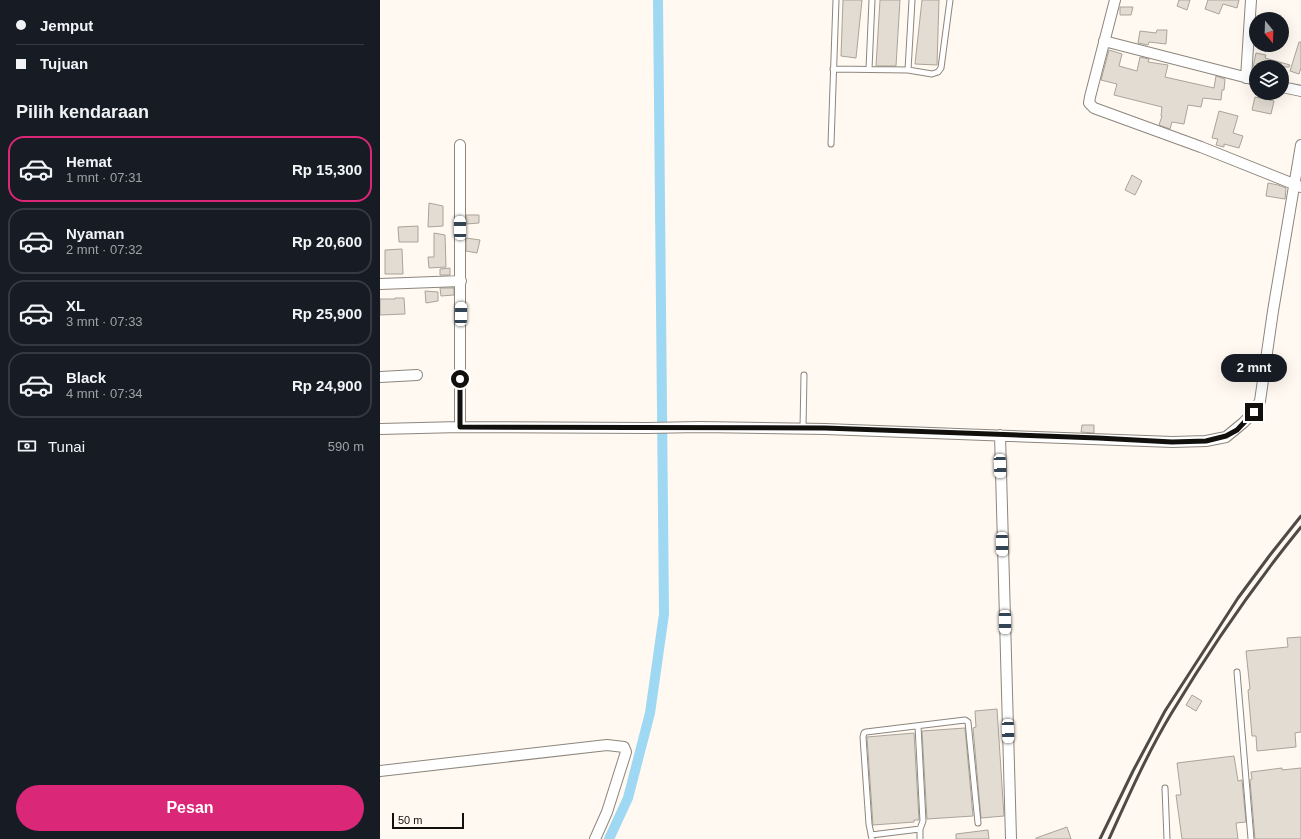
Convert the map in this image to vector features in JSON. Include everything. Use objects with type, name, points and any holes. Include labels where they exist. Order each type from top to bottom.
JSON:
[{"type":"street","points":[[1115,0],[1089,103],[1094,108],[1201,147],[1298,186]]},
{"type":"street","points":[[1251,0],[1251,60]]},
{"type":"street","points":[[1104,41],[1249,78]]},
{"type":"street","points":[[1289,89],[1301,92]]},
{"type":"street","points":[[460,145],[460,427]]},
{"type":"street","points":[[380,429],[460,427],[803,428],[1172,442],[1206,441],[1226,436],[1237,430],[1254,412],[1260,401],[1274,311],[1298,186],[1301,145]]},
{"type":"street","points":[[380,284],[461,281]]},
{"type":"street","points":[[380,377],[417,375]]},
{"type":"street","points":[[1000,435],[1011,839]]},
{"type":"street","points":[[380,771],[607,745],[622,746],[626,752],[607,812],[595,839]]},
{"type":"lane","points":[[831,144],[836,0]]},
{"type":"lane","points":[[869,69],[872,0]]},
{"type":"lane","points":[[908,70],[912,0]]},
{"type":"lane","points":[[833,69],[908,70],[932,74],[938,72],[941,68],[950,0]]},
{"type":"lane","points":[[803,428],[804,375]]},
{"type":"lane","points":[[1237,672],[1251,839]]},
{"type":"lane","points":[[920,830],[872,837],[869,824],[863,737],[864,733],[966,720],[968,722],[978,823]]},
{"type":"lane","points":[[918,726],[923,821],[920,830],[920,839]]},
{"type":"lane","points":[[1165,788],[1166,839]]},
{"type":"building","points":[[843,0],[862,0],[856,58],[841,56]]},
{"type":"building","points":[[880,0],[900,0],[896,66],[876,66]]},
{"type":"building","points":[[922,0],[939,0],[937,65],[915,64]]},
{"type":"building","points":[[1179,0],[1190,0],[1187,10],[1177,6]]},
{"type":"building","points":[[1208,0],[1239,0],[1237,8],[1223,4],[1219,14],[1205,9]]},
{"type":"building","points":[[1120,7],[1133,7],[1131,15],[1120,15]]},
{"type":"building","points":[[1157,30],[1167,30],[1166,44],[1149,42],[1148,45],[1138,43],[1140,31],[1156,33]]},
{"type":"building","points":[[1299,42],[1301,42],[1301,68],[1299,74],[1290,71]]},
{"type":"building","points":[[1109,50],[1122,54],[1119,66],[1137,71],[1140,57],[1149,59],[1148,62],[1168,65],[1165,77],[1214,88],[1216,76],[1225,79],[1221,100],[1203,98],[1201,107],[1188,105],[1184,124],[1172,122],[1170,129],[1159,125],[1162,116],[1162,107],[1114,95],[1117,84],[1101,80]]},
{"type":"building","points":[[1256,53],[1266,55],[1265,58],[1272,60],[1254,60]]},
{"type":"building","points":[[1254,100],[1274,101],[1271,114],[1252,110]]},
{"type":"building","points":[[1219,111],[1238,116],[1233,133],[1243,136],[1239,148],[1224,144],[1224,147],[1216,145],[1218,139],[1212,138]]},
{"type":"building","points":[[1132,175],[1142,181],[1135,195],[1125,190]]},
{"type":"building","points":[[1268,183],[1286,188],[1285,199],[1266,196]]},
{"type":"building","points":[[429,203],[443,206],[443,226],[428,227]]},
{"type":"building","points":[[466,215],[479,215],[479,223],[466,224]]},
{"type":"building","points":[[418,226],[418,242],[399,242],[398,227]]},
{"type":"building","points":[[434,233],[445,235],[446,267],[429,268],[428,257],[434,257]]},
{"type":"building","points":[[466,238],[480,240],[477,253],[466,251]]},
{"type":"building","points":[[402,249],[403,274],[385,274],[385,250]]},
{"type":"building","points":[[450,268],[450,275],[440,275],[440,269]]},
{"type":"building","points":[[440,288],[454,288],[454,295],[441,296]]},
{"type":"building","points":[[425,291],[438,292],[438,301],[426,303]]},
{"type":"building","points":[[404,298],[405,314],[380,315],[380,299]]},
{"type":"building","points":[[1082,425],[1094,425],[1094,433],[1081,432]]},
{"type":"building","points":[[1301,637],[1301,732],[1295,733],[1296,747],[1257,751],[1256,736],[1252,736],[1248,690],[1250,689],[1246,651],[1288,647],[1287,638]]},
{"type":"building","points":[[1192,695],[1202,701],[1196,711],[1186,705]]},
{"type":"building","points":[[997,709],[1004,816],[981,818],[973,728],[976,727],[975,711]]},
{"type":"building","points":[[965,728],[973,816],[927,819],[922,731]]},
{"type":"building","points":[[914,733],[919,820],[914,820],[914,822],[873,825],[867,737]]},
{"type":"building","points":[[1234,756],[1238,781],[1242,780],[1246,822],[1236,823],[1238,839],[1182,839],[1176,795],[1181,795],[1177,763]]},
{"type":"building","points":[[1282,768],[1282,770],[1301,768],[1301,839],[1255,839],[1250,780],[1252,779],[1251,772]]},
{"type":"building","points":[[1067,827],[1071,839],[1036,839],[1036,838]]},
{"type":"building","points":[[988,830],[989,839],[956,839],[956,834]]},
{"type":"waterway","points":[[609,839],[628,798],[650,713],[664,614],[658,0]]},
{"type":"railway","points":[[1100,839],[1133,771],[1165,711],[1238,598],[1301,516]]},
{"type":"railway","points":[[1109,839],[1162,729],[1217,642],[1249,595],[1301,527]]},
{"type":"route","points":[[460,379],[460,427],[825,428],[1172,442],[1206,441],[1226,436],[1237,430],[1254,412]]}]
